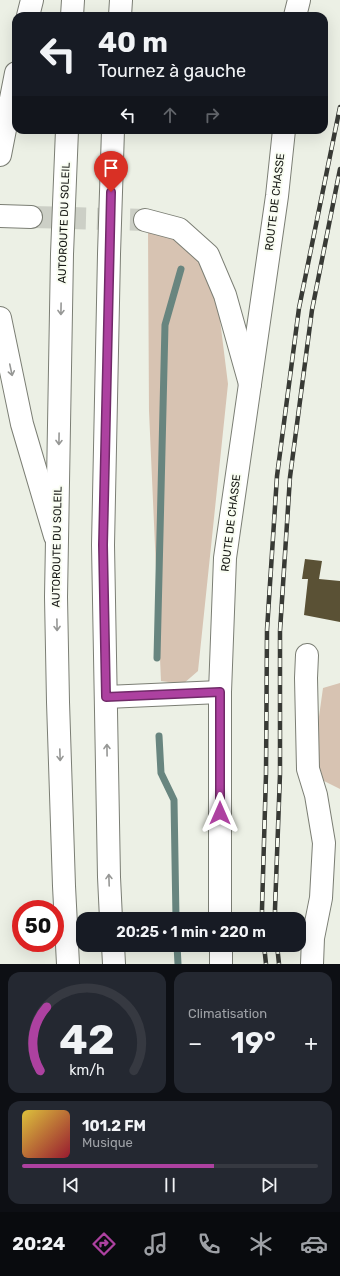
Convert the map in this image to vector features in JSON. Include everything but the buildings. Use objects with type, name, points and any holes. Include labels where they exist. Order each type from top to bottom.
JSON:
[{"type":"main road","points":[[29,12],[32,0]]},
{"type":"main road","points":[[72,12],[73,0]]},
{"type":"main road","points":[[120,12],[121,0]]},
{"type":"main road","points":[[296,12],[299,0]]},
{"type":"main road","points":[[0,155],[12,94]]},
{"type":"main road","name":"AUTOROUTE DU SOLEIL","points":[[66,134],[57,542],[58,702],[63,879],[68,964]]},
{"type":"main road","points":[[111,912],[103,545],[113,134]]},
{"type":"main road","name":"ROUTE DE CHASSE","points":[[220,912],[220,692],[225,558],[277,196],[284,134]]},
{"type":"main road","points":[[0,216],[31,217]]},
{"type":"main road","points":[[145,220],[179,229],[208,255],[224,295],[250,384]]},
{"type":"main road","points":[[0,318],[22,424],[57,542]]},
{"type":"main road","points":[[307,654],[306,678],[308,770],[316,795],[324,843],[321,898],[313,938],[312,964]]},
{"type":"main road","points":[[106,697],[220,692]]},
{"type":"main road","points":[[113,952],[114,964]]},
{"type":"main road","points":[[221,952],[221,964]]},
{"type":"shaded area","points":[[148,230],[184,242],[204,263],[218,304],[228,384],[198,671],[183,684],[161,681],[149,411]]},
{"type":"shaded area","points":[[340,683],[340,789],[320,779],[315,745],[323,688]]},
{"type":"waterway","points":[[157,658],[165,325],[181,269]]},
{"type":"waterway","points":[[159,736],[161,773],[174,800],[176,912]]},
{"type":"waterway","points":[[177,952],[178,964]]},
{"type":"tunnel","points":[[31,217],[145,220]]},
{"type":"railway","points":[[262,912],[266,774],[267,630],[277,476],[299,308],[340,107]]},
{"type":"railway","points":[[275,912],[280,774],[280,631],[290,477],[312,310],[340,169]]},
{"type":"railway","points":[[265,952],[266,964]]},
{"type":"railway","points":[[278,952],[279,964]]},
{"type":"route","points":[[111,192],[103,545],[106,697],[220,692],[220,813]]}]
